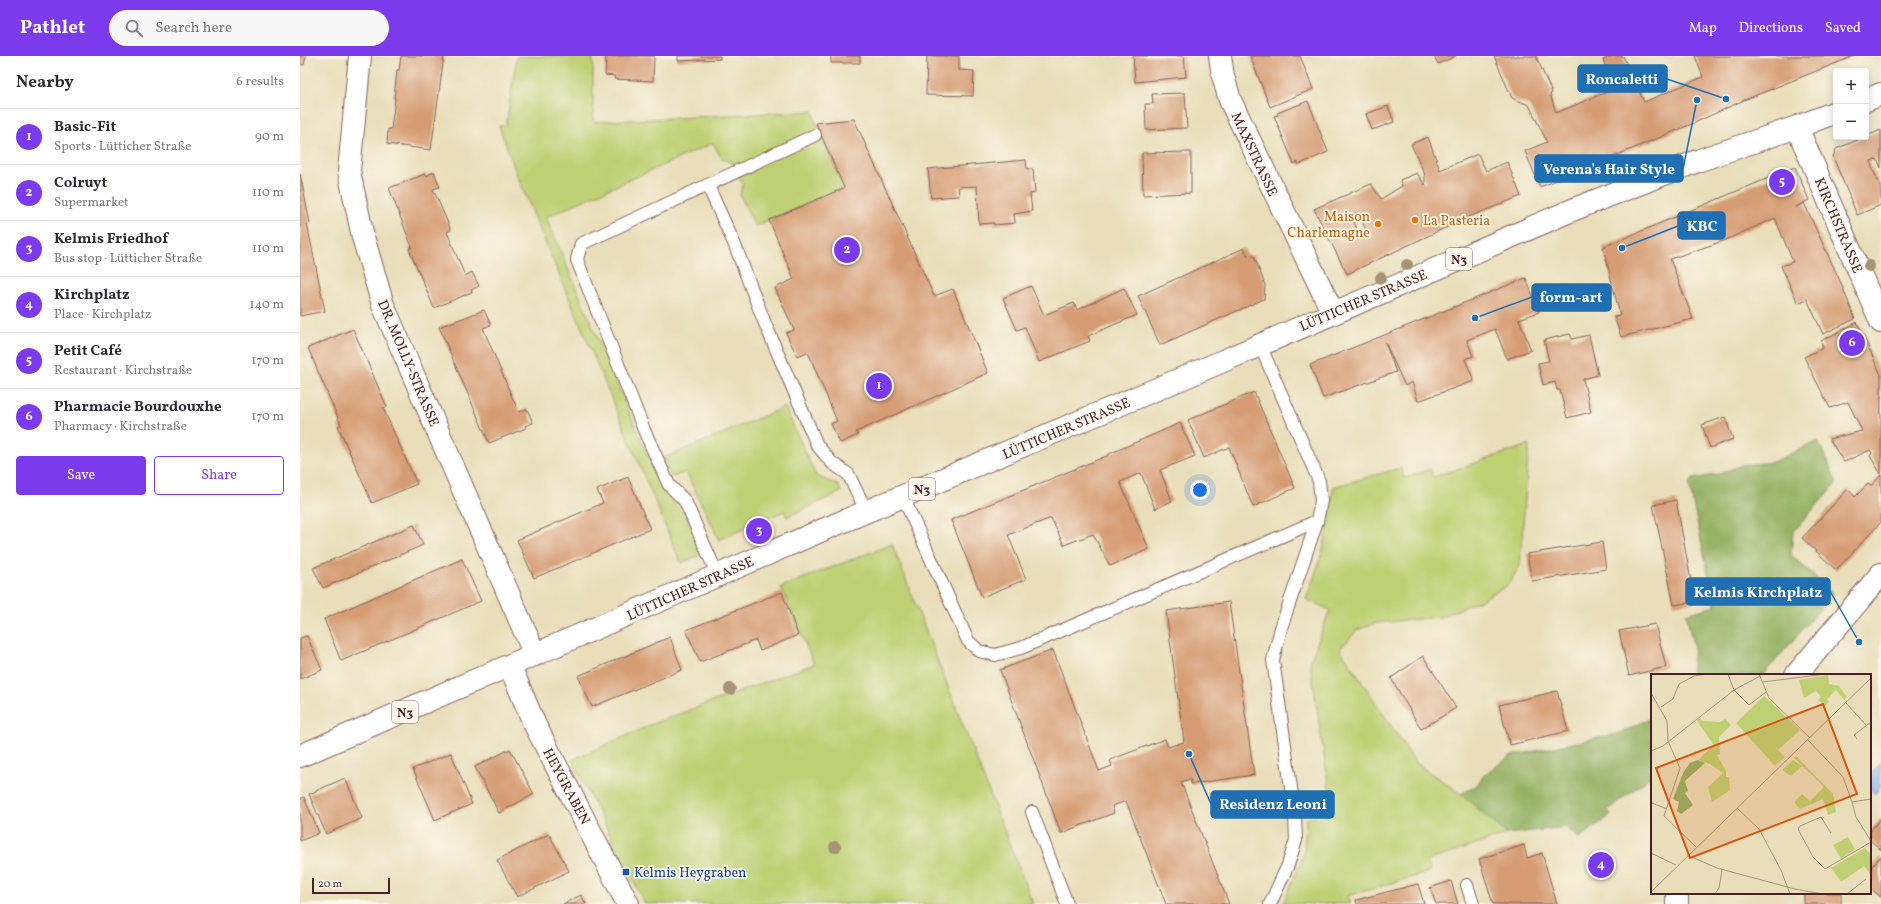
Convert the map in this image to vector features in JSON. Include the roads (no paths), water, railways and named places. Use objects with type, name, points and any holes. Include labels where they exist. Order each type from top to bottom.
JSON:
[{"type":"main road","name":"DR. MOLLY-STRASSE","points":[[360,56],[349,171],[363,237],[383,305],[535,655]]},
{"type":"main road","name":"MAXSTRASSE","points":[[1220,56],[1223,76],[1230,100],[1333,313]]},
{"type":"main road","points":[[1869,99],[1881,94]]},
{"type":"main road","name":"LÜTTICHER STRASSE","points":[[300,756],[1581,206],[1700,160],[1797,128],[1833,113]]},
{"type":"main road","name":"KIRCHSTRASSE","points":[[1797,128],[1881,322]]},
{"type":"main road","points":[[1797,674],[1881,574]]},
{"type":"main road","name":"HEYGRABEN","points":[[510,666],[534,722],[628,904]]},
{"type":"lane","points":[[718,576],[685,501],[669,485],[644,430],[577,260],[581,244],[815,135]]},
{"type":"lane","points":[[708,186],[734,243],[764,321],[817,445],[832,463],[848,474],[867,512]]},
{"type":"lane","points":[[1260,345],[1319,481],[1321,501],[1317,521],[1281,628],[1273,660],[1295,816],[1296,840],[1288,865],[1270,904]]},
{"type":"lane","points":[[903,497],[968,641],[979,651],[995,655],[1020,648],[1068,629],[1317,521]]},
{"type":"lane","points":[[1032,812],[1067,904]]},
{"type":"lane","points":[[1466,885],[1473,904]]},
{"type":"water","points":[[1881,762],[1881,787],[1875,794],[1871,790],[1871,775]]},
{"type":"place","name":"Roncaletti","points":[[1726,99]]},
{"type":"place","name":"Verena's Hair Style","points":[[1697,100]]},
{"type":"place","name":"Petit Café","points":[[1782,182]]},
{"type":"place","name":"La Pasteria","points":[[1415,220]]},
{"type":"place","name":"Maison Charlemagne","points":[[1378,224]]},
{"type":"place","name":"KBC","points":[[1622,248]]},
{"type":"place","name":"Colruyt","points":[[847,250]]},
{"type":"place","name":"form-art","points":[[1475,318]]},
{"type":"place","name":"Pharmacie Bourdouxhe","points":[[1852,343]]},
{"type":"place","name":"Basic-Fit","points":[[879,386]]},
{"type":"place","name":"Kelmis Friedhof","points":[[759,531]]},
{"type":"place","name":"Kelmis Kirchplatz","points":[[1859,642]]},
{"type":"place","name":"Residenz Leoni","points":[[1189,754]]},
{"type":"place","name":"Kirchplatz","points":[[1601,865]]},
{"type":"place","name":"Kelmis Heygraben","points":[[626,872]]}]
